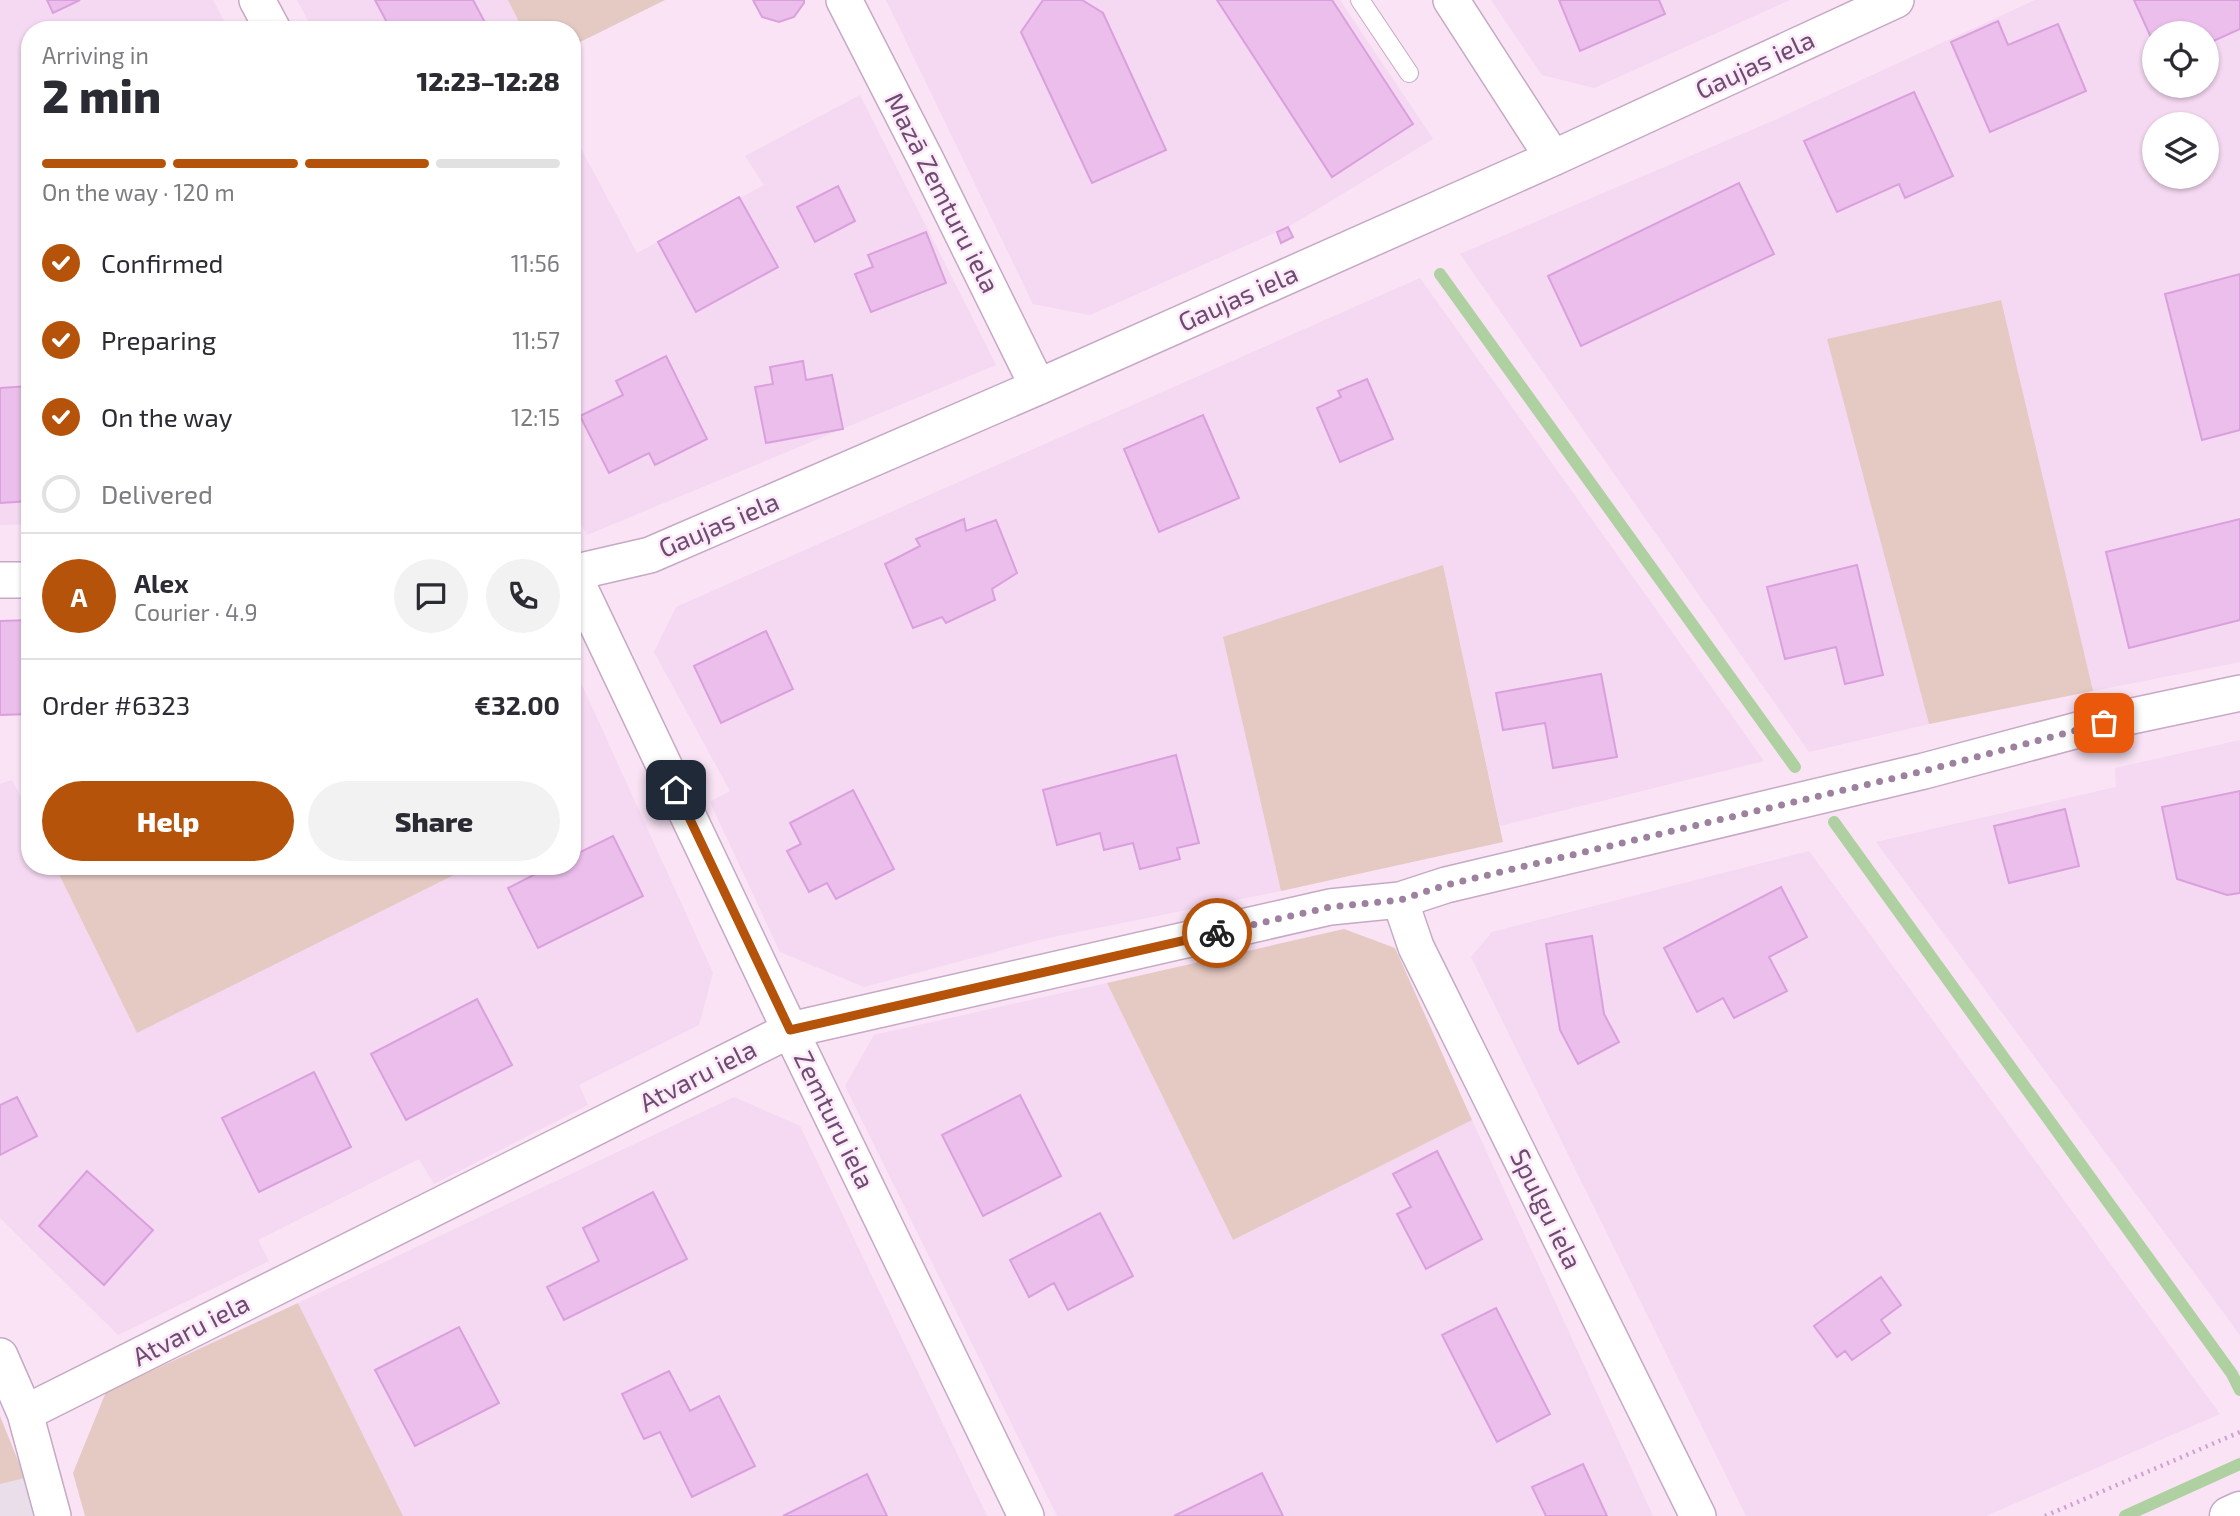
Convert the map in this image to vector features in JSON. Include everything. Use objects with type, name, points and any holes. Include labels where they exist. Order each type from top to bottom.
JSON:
[{"type":"street","points":[[257,0],[268,21]]},
{"type":"street","name":"Mazā Zemturu iela","points":[[844,0],[1038,387]]},
{"type":"street","points":[[1451,0],[1553,158]]},
{"type":"street","name":"Gaujas iela","points":[[581,571],[650,555],[1038,387],[1553,158],[1896,0]]},
{"type":"street","points":[[0,580],[21,580]]},
{"type":"street","name":"Zemturu iela","points":[[581,590],[790,1030],[1026,1516]]},
{"type":"street","name":"Atvaru iela","points":[[25,1413],[790,1030],[1330,907],[1400,900],[1446,885],[1924,771],[2123,718],[2240,693]]},
{"type":"street","name":"Spulgu iela","points":[[1400,900],[1416,947],[1698,1516]]},
{"type":"street","points":[[0,1356],[25,1413],[53,1516]]},
{"type":"street","points":[[2229,1516],[2240,1511]]},
{"type":"lane","points":[[1360,0],[1409,73]]},
{"type":"path","points":[[2045,1516],[2238,1433]]},
{"type":"shaded area","points":[[0,0],[213,0],[224,21],[21,21],[21,524],[0,525]]},
{"type":"shaded area","points":[[297,0],[508,0],[518,21],[308,21]]},
{"type":"shaded area","points":[[508,0],[665,0],[581,42],[581,21],[518,21]]},
{"type":"shaded area","points":[[886,0],[1340,0],[1433,139],[1288,227],[1090,315],[1033,304]]},
{"type":"shaded area","points":[[1491,0],[1790,0],[1594,88],[1542,75]]},
{"type":"shaded area","points":[[2035,0],[2240,0],[2240,662],[2093,691],[2000,300],[1828,339],[1929,724],[1809,752],[1460,254],[1775,120]]},
{"type":"shaded area","points":[[860,95],[996,365],[587,535],[581,525],[581,149],[637,253],[764,185],[745,156]]},
{"type":"shaded area","points":[[1420,278],[1764,761],[1500,826],[1443,565],[1224,638],[1281,891],[1043,939],[864,987],[780,952],[710,802],[730,791],[654,652],[676,607]]},
{"type":"shaded area","points":[[2001,300],[2093,691],[1929,724],[1827,339]]},
{"type":"shaded area","points":[[1443,565],[1503,842],[1281,891],[1223,637]]},
{"type":"shaded area","points":[[581,683],[713,973],[699,1025],[579,1085],[588,1105],[434,1184],[419,1159],[258,1240],[269,1261],[118,1335],[0,1218],[0,784],[12,780],[21,798],[21,875],[59,875],[137,1033],[454,875],[581,875]]},
{"type":"shaded area","points":[[2240,740],[2240,1335],[1876,842],[2116,787],[2115,768]]},
{"type":"shaded area","points":[[1809,851],[2220,1414],[1986,1516],[1746,1516],[1471,957],[1492,932]]},
{"type":"shaded area","points":[[59,875],[454,875],[137,1033]]},
{"type":"shaded area","points":[[1344,929],[1395,948],[1472,1120],[1233,1240],[1107,983]]},
{"type":"shaded area","points":[[1107,983],[1233,1240],[1472,1120],[1653,1516],[1057,1516],[845,1086],[874,1035]]},
{"type":"shaded area","points":[[734,1097],[800,1126],[987,1516],[403,1516],[298,1303]]},
{"type":"shaded area","points":[[298,1303],[403,1516],[85,1516],[73,1473],[106,1392]]},
{"type":"shaded area","points":[[0,1416],[25,1478],[0,1484]]},
{"type":"shaded area","points":[[25,1478],[33,1516],[0,1516],[0,1484]]},
{"type":"building","points":[[47,0],[80,0],[53,13]]},
{"type":"building","points":[[375,0],[473,0],[484,21],[386,21]]},
{"type":"building","points":[[753,0],[804,0],[804,3],[794,17],[779,22],[762,17]]},
{"type":"building","points":[[1043,0],[1082,0],[1103,13],[1166,150],[1092,183],[1021,32]]},
{"type":"building","points":[[1217,0],[1332,0],[1413,124],[1332,177]]},
{"type":"building","points":[[1559,0],[1659,0],[1665,14],[1580,51]]},
{"type":"building","points":[[2134,0],[2240,0],[2240,29],[2219,39],[2219,21],[2144,21]]},
{"type":"building","points":[[1998,21],[2008,45],[2058,24],[2086,91],[1990,132],[1951,42]]},
{"type":"building","points":[[1914,92],[1953,176],[1905,198],[1899,184],[1837,212],[1804,141]]},
{"type":"building","points":[[1739,183],[1774,254],[1581,346],[1548,276]]},
{"type":"building","points":[[838,186],[855,221],[815,242],[797,207]]},
{"type":"building","points":[[739,197],[778,267],[696,312],[658,242]]},
{"type":"building","points":[[1288,227],[1293,237],[1281,243],[1277,232]]},
{"type":"building","points":[[926,232],[946,283],[871,312],[855,274],[873,267],[868,255]]},
{"type":"building","points":[[2240,274],[2240,430],[2202,440],[2165,294]]},
{"type":"building","points":[[666,356],[707,439],[655,465],[649,453],[609,473],[581,416],[623,395],[616,381]]},
{"type":"building","points":[[803,361],[806,380],[832,375],[843,429],[766,443],[755,387],[773,384],[770,367]]},
{"type":"building","points":[[1367,379],[1393,439],[1340,462],[1317,408],[1341,397],[1338,391]]},
{"type":"building","points":[[21,387],[21,502],[0,503],[0,388]]},
{"type":"building","points":[[1203,415],[1239,498],[1159,532],[1124,449]]},
{"type":"building","points":[[964,519],[966,531],[996,520],[1017,573],[992,589],[995,600],[946,623],[942,617],[913,628],[885,564],[920,546],[916,539]]},
{"type":"building","points":[[2240,519],[2240,620],[2129,648],[2106,552]]},
{"type":"building","points":[[1857,565],[1883,675],[1845,684],[1836,647],[1785,659],[1767,587]]},
{"type":"building","points":[[21,620],[21,714],[0,715],[0,621]]},
{"type":"building","points":[[766,631],[793,689],[721,723],[694,666]]},
{"type":"building","points":[[1601,674],[1617,757],[1553,768],[1545,723],[1503,730],[1496,693]]},
{"type":"building","points":[[1176,755],[1199,843],[1177,848],[1180,859],[1140,869],[1133,843],[1104,850],[1100,833],[1057,845],[1043,790]]},
{"type":"building","points":[[853,790],[894,869],[836,899],[827,883],[809,892],[787,851],[801,844],[790,823]]},
{"type":"building","points":[[2240,791],[2240,893],[2227,895],[2177,879],[2162,807]]},
{"type":"building","points":[[2065,809],[2079,866],[2009,883],[1994,826]]},
{"type":"building","points":[[613,836],[643,896],[538,948],[508,888],[533,875],[581,875],[581,852]]},
{"type":"building","points":[[1781,887],[1807,937],[1769,957],[1787,991],[1734,1018],[1723,998],[1697,1012],[1664,948]]},
{"type":"building","points":[[1592,936],[1604,1014],[1619,1042],[1578,1064],[1560,1030],[1546,944]]},
{"type":"building","points":[[477,999],[512,1065],[406,1120],[371,1054]]},
{"type":"building","points":[[314,1072],[351,1147],[259,1192],[222,1118]]},
{"type":"building","points":[[1020,1095],[1061,1176],[983,1216],[942,1135]]},
{"type":"building","points":[[17,1097],[37,1136],[0,1155],[0,1105]]},
{"type":"building","points":[[1437,1151],[1482,1239],[1426,1269],[1397,1214],[1411,1207],[1393,1174]]},
{"type":"building","points":[[87,1171],[153,1230],[104,1285],[39,1226]]},
{"type":"building","points":[[653,1192],[687,1259],[564,1320],[547,1287],[599,1261],[583,1228]]},
{"type":"building","points":[[1100,1213],[1133,1276],[1068,1310],[1054,1283],[1029,1297],[1010,1260]]},
{"type":"building","points":[[1881,1277],[1901,1305],[1881,1320],[1890,1333],[1852,1360],[1845,1351],[1837,1357],[1814,1326]]},
{"type":"building","points":[[1496,1308],[1550,1414],[1497,1442],[1442,1335]]},
{"type":"building","points":[[459,1327],[499,1403],[415,1446],[375,1370]]},
{"type":"building","points":[[669,1371],[690,1411],[719,1396],[755,1466],[692,1497],[660,1432],[644,1439],[622,1394]]},
{"type":"building","points":[[1583,1464],[1607,1516],[1546,1516],[1532,1487]]},
{"type":"building","points":[[1262,1473],[1283,1516],[1174,1516]]},
{"type":"building","points":[[867,1474],[887,1516],[783,1516]]},
{"type":"waterway","points":[[1440,274],[1795,767]]},
{"type":"waterway","points":[[1834,822],[2232,1374],[2240,1390]]},
{"type":"waterway","points":[[2125,1516],[2240,1464]]},
{"type":"way so far","points":[[1217,933],[1330,907],[1400,900],[1446,885],[1924,771],[2104,723]]},
{"type":"route","points":[[676,790],[790,1030],[1217,933]]}]
